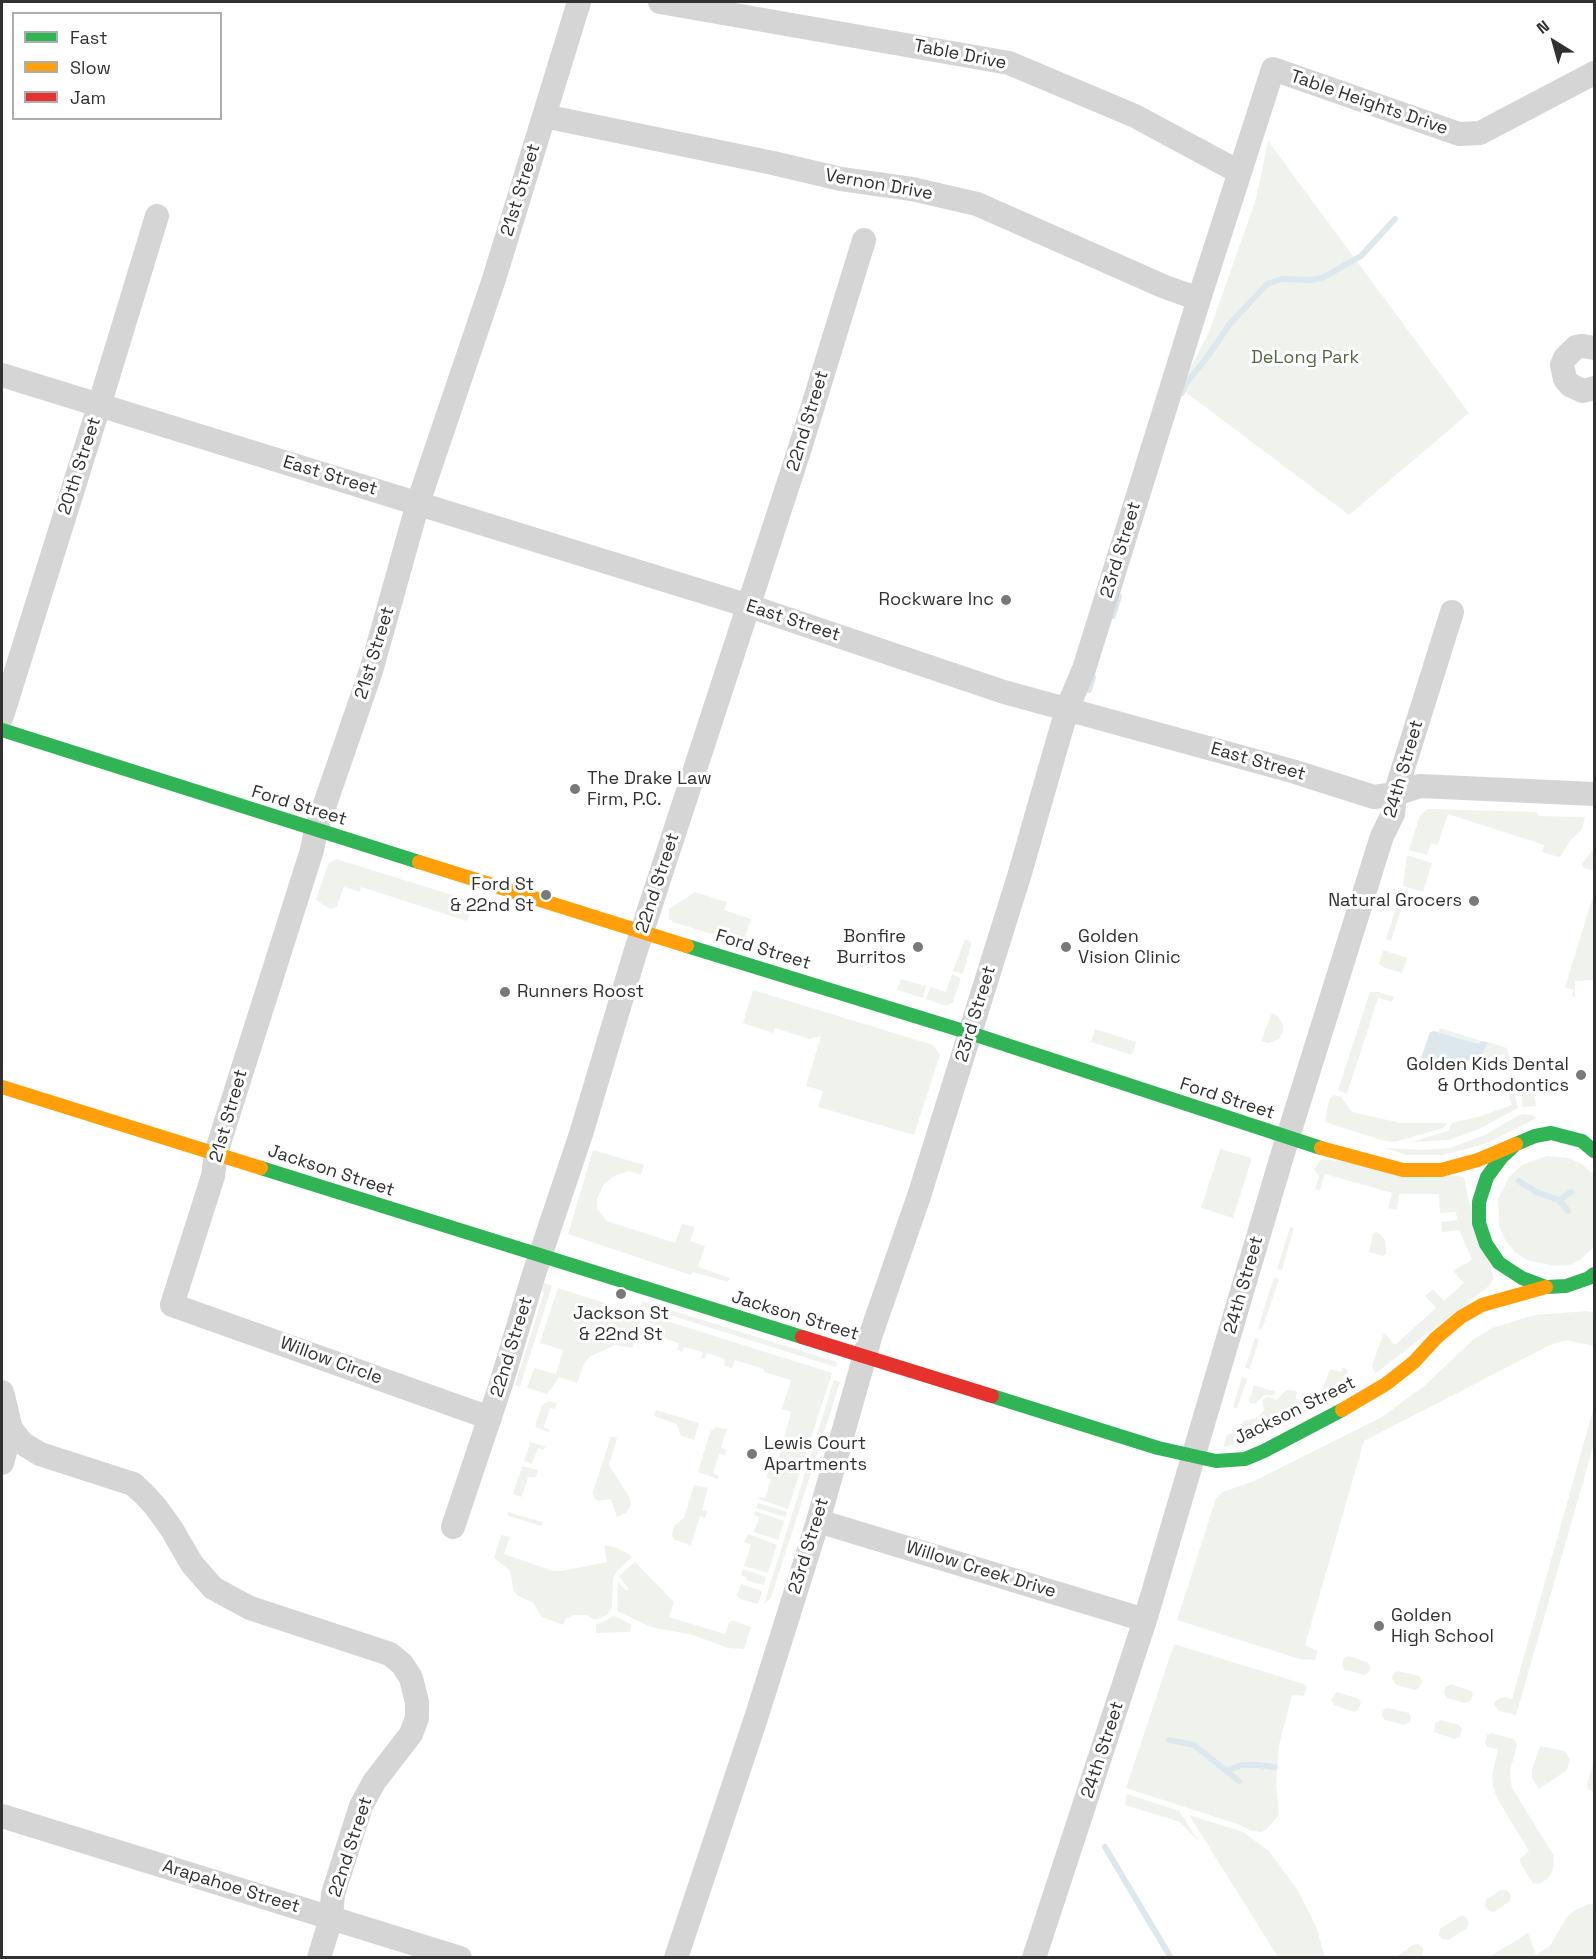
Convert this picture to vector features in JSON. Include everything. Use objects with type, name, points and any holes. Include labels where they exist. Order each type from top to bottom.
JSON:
[{"type":"main road","name":"Ford Street","points":[[2,730],[970,1033],[1288,1138],[1403,1170],[1441,1170],[1478,1160],[1535,1136],[1551,1133],[1588,1143]]},
{"type":"main road","name":"Jackson Street","points":[[2,1087],[540,1257],[1193,1457],[1230,1461],[1245,1459],[1364,1398],[1386,1384],[1414,1362],[1436,1338],[1461,1317],[1482,1305],[1546,1287],[1566,1286],[1594,1275]]},
{"type":"main road","points":[[1588,1143],[1594,1151]]},
{"type":"main road","points":[[1516,1144],[1501,1158],[1487,1177],[1479,1202],[1479,1223],[1486,1244],[1499,1263],[1522,1278],[1546,1287]]},
{"type":"street","name":"21st Street","points":[[172,1305],[213,1176],[216,1153],[312,850],[316,830],[371,671],[418,502],[494,279],[579,2]]},
{"type":"street","name":"Table Drive","points":[[660,2],[1009,63],[1135,116],[1239,172]]},
{"type":"street","name":"23rd Street","points":[[676,1958],[756,1718],[818,1521],[865,1356],[919,1196],[1020,873],[1067,709],[1084,669],[1239,172],[1274,69]]},
{"type":"street","name":"Table Heights Drive","points":[[1274,69],[1459,134],[1480,133],[1594,73]]},
{"type":"street","name":"Vernon Drive","points":[[544,116],[841,179],[912,189],[977,204],[1165,287],[1199,299]]},
{"type":"street","name":"20th Street","points":[[2,716],[157,216]]},
{"type":"street","name":"22nd Street","points":[[453,1527],[581,1134],[642,932],[801,448],[864,240]]},
{"type":"street","points":[[1594,348],[1576,347],[1565,358],[1562,365],[1565,379],[1570,385],[1583,391],[1594,388]]},
{"type":"street","name":"East Street","points":[[2,375],[750,606],[1004,692],[1292,771],[1374,797],[1395,794],[1420,786],[1594,794]]},
{"type":"street","name":"24th Street","points":[[1034,1958],[1145,1620],[1288,1138],[1382,836],[1393,814],[1395,794],[1452,612]]},
{"type":"street","name":"Willow Circle","points":[[172,1305],[490,1418]]},
{"type":"street","points":[[2,1392],[11,1429],[2,1463]]},
{"type":"street","name":"22nd Street","points":[[11,1429],[22,1443],[40,1454],[133,1484],[155,1506],[192,1564],[213,1588],[250,1608],[390,1654],[402,1664],[411,1678],[417,1702],[417,1718],[411,1734],[374,1782],[361,1806],[333,1893],[331,1918],[319,1958]]},
{"type":"street","name":"Willow Creek Drive","points":[[818,1521],[1145,1620]]},
{"type":"street","name":"Arapahoe Street","points":[[2,1816],[460,1958]]},
{"type":"green space","name":"DeLong Park","points":[[1268,141],[1469,413],[1349,515],[1180,388],[1209,332],[1256,199]]},
{"type":"green space","points":[[1428,809],[1537,812],[1539,816],[1585,817],[1582,829],[1558,857],[1542,852],[1544,845],[1448,814],[1438,845],[1431,843],[1427,855],[1409,850],[1420,815]]},
{"type":"green space","points":[[1594,848],[1594,871],[1584,868],[1582,864]]},
{"type":"green space","points":[[1407,855],[1432,863],[1423,892],[1403,886]]},
{"type":"green space","points":[[336,859],[475,902],[467,921],[361,887],[360,892],[344,887],[337,907],[330,909],[316,900],[328,864]]},
{"type":"green space","points":[[695,892],[727,902],[724,910],[751,919],[743,944],[669,919],[669,909]]},
{"type":"green space","points":[[1594,893],[1594,980],[1575,981],[1575,997],[1572,996],[1573,990],[1565,987]]},
{"type":"green space","points":[[1400,895],[1405,897],[1391,941],[1386,939]]},
{"type":"green space","points":[[965,939],[972,942],[963,974],[953,971]]},
{"type":"green space","points":[[1383,950],[1407,958],[1402,973],[1379,964]]},
{"type":"green space","points":[[952,974],[961,978],[953,1002],[946,1006],[926,999],[930,987],[946,992]]},
{"type":"green space","points":[[901,979],[926,986],[923,998],[897,990]]},
{"type":"green space","points":[[753,990],[933,1045],[940,1055],[914,1135],[818,1107],[823,1091],[806,1086],[821,1036],[809,1039],[775,1028],[773,1033],[743,1023]]},
{"type":"green space","points":[[1370,992],[1379,992],[1394,997],[1392,1002],[1378,998],[1347,1094],[1338,1090]]},
{"type":"green space","points":[[1272,1013],[1278,1016],[1283,1032],[1279,1039],[1269,1043],[1261,1041]]},
{"type":"green space","points":[[1440,1028],[1481,1041],[1480,1044],[1438,1032]]},
{"type":"green space","points":[[1095,1029],[1136,1042],[1132,1055],[1091,1042]]},
{"type":"green space","points":[[1488,1042],[1507,1048],[1510,1063],[1508,1064],[1504,1054],[1446,1069],[1445,1063],[1457,1063],[1480,1057]]},
{"type":"green space","points":[[1527,1082],[1533,1088],[1536,1106],[1523,1107],[1521,1084]]},
{"type":"green space","points":[[1513,1087],[1518,1108],[1481,1128],[1449,1140],[1411,1142],[1448,1131],[1452,1123],[1512,1105],[1507,1090]]},
{"type":"green space","points":[[1334,1095],[1341,1097],[1351,1111],[1356,1113],[1401,1123],[1447,1123],[1443,1128],[1395,1142],[1384,1141],[1325,1122],[1330,1098]]},
{"type":"green space","points":[[1524,1114],[1537,1118],[1485,1144],[1443,1155],[1407,1155],[1384,1148],[1423,1150],[1450,1148],[1485,1135]]},
{"type":"green space","points":[[1220,1149],[1252,1158],[1233,1218],[1201,1208]]},
{"type":"green space","points":[[593,1150],[644,1165],[641,1175],[629,1171],[614,1176],[603,1185],[597,1199],[597,1209],[607,1221],[675,1243],[682,1224],[695,1227],[690,1241],[705,1246],[698,1267],[730,1278],[728,1282],[693,1272],[690,1275],[568,1234]]},
{"type":"green space","points":[[1547,1156],[1569,1158],[1582,1164],[1594,1175],[1594,1247],[1580,1260],[1570,1265],[1554,1266],[1527,1260],[1515,1252],[1505,1240],[1499,1226],[1498,1199],[1509,1177],[1522,1165]]},
{"type":"green space","points":[[1322,1159],[1464,1177],[1468,1198],[1494,1279],[1489,1286],[1376,1373],[1372,1365],[1384,1333],[1395,1345],[1436,1308],[1425,1296],[1433,1289],[1444,1301],[1464,1283],[1453,1271],[1472,1260],[1459,1230],[1442,1232],[1441,1222],[1457,1220],[1456,1212],[1440,1213],[1439,1194],[1399,1194],[1397,1210],[1388,1208],[1392,1193],[1325,1174],[1320,1190],[1315,1189],[1319,1176],[1314,1169]]},
{"type":"green space","points":[[1290,1227],[1294,1228],[1282,1270],[1277,1269]]},
{"type":"green space","points":[[1377,1232],[1385,1240],[1386,1254],[1383,1256],[1369,1252],[1373,1233]]},
{"type":"green space","points":[[1274,1277],[1279,1279],[1262,1329],[1258,1328]]},
{"type":"green space","points":[[544,1283],[552,1286],[520,1387],[515,1385],[544,1293],[542,1290]]},
{"type":"green space","points":[[558,1288],[611,1305],[610,1308],[622,1312],[624,1309],[642,1315],[632,1348],[615,1345],[589,1357],[577,1383],[559,1377],[547,1394],[527,1388],[534,1368],[556,1374],[563,1350],[540,1343]]},
{"type":"green space","points":[[642,1301],[837,1362],[836,1367],[641,1306]]},
{"type":"green space","points":[[1587,1311],[1594,1313],[1594,1346],[1566,1340],[1550,1345],[1364,1441],[1305,1645],[1318,1651],[1315,1660],[1299,1659],[1177,1620],[1216,1498],[1223,1492],[1254,1481],[1382,1417],[1424,1386],[1474,1339],[1492,1328],[1535,1315]]},
{"type":"green space","points":[[651,1316],[832,1373],[788,1509],[759,1499],[760,1497],[765,1498],[771,1479],[766,1478],[771,1464],[776,1466],[782,1448],[777,1445],[778,1440],[783,1441],[791,1412],[782,1409],[791,1380],[735,1360],[732,1368],[724,1366],[725,1359],[707,1353],[705,1359],[701,1358],[703,1352],[684,1347],[682,1352],[677,1350],[679,1343],[651,1334],[654,1328],[649,1322]]},
{"type":"green space","points":[[1255,1338],[1259,1339],[1250,1369],[1245,1368]]},
{"type":"green space","points":[[1343,1367],[1348,1370],[1342,1387],[1331,1399],[1244,1442],[1223,1447],[1227,1435],[1239,1430],[1243,1421],[1256,1418],[1261,1414],[1264,1410],[1262,1400],[1265,1398],[1277,1400],[1289,1390],[1297,1391],[1296,1399],[1301,1400],[1302,1394],[1319,1394],[1330,1369],[1341,1372]]},
{"type":"green space","points":[[1242,1377],[1247,1379],[1237,1409],[1233,1407]]},
{"type":"green space","points":[[834,1380],[840,1382],[771,1598],[764,1604]]},
{"type":"green space","points":[[1254,1385],[1276,1392],[1273,1395],[1264,1395],[1256,1403],[1251,1404],[1249,1401]]},
{"type":"green space","points":[[549,1401],[557,1403],[555,1409],[550,1408],[544,1427],[550,1430],[549,1432],[535,1427],[542,1405]]},
{"type":"green space","points":[[1594,1407],[1594,1444],[1516,1715],[1499,1711],[1494,1704],[1496,1701],[1502,1697],[1512,1699]]},
{"type":"green space","points":[[656,1410],[699,1423],[694,1440],[682,1436],[677,1424],[654,1416]]},
{"type":"green space","points":[[716,1427],[727,1429],[721,1447],[726,1450],[725,1456],[719,1454],[713,1473],[719,1476],[718,1479],[698,1472],[710,1432]]},
{"type":"green space","points":[[611,1436],[617,1438],[609,1465],[630,1498],[631,1504],[627,1512],[617,1517],[611,1499],[598,1501],[594,1498],[593,1492]]},
{"type":"green space","points":[[530,1442],[545,1446],[544,1450],[538,1448],[532,1464],[524,1461]]},
{"type":"green space","points":[[522,1466],[538,1470],[535,1478],[528,1477],[522,1497],[513,1494]]},
{"type":"green space","points":[[694,1485],[708,1488],[702,1510],[707,1512],[705,1518],[700,1516],[691,1545],[675,1540],[672,1536],[674,1526],[684,1518]]},
{"type":"green space","points":[[758,1503],[787,1512],[785,1517],[756,1508]]},
{"type":"green space","points":[[755,1511],[784,1521],[778,1540],[754,1532],[759,1517],[754,1515]]},
{"type":"green space","points":[[508,1512],[543,1522],[541,1526],[508,1516]]},
{"type":"green space","points":[[748,1534],[777,1545],[768,1573],[744,1566],[751,1545],[744,1542]]},
{"type":"green space","points":[[501,1535],[510,1537],[504,1554],[553,1571],[607,1562],[604,1545],[615,1547],[632,1557],[613,1578],[612,1607],[607,1615],[595,1620],[586,1615],[574,1615],[566,1618],[563,1625],[542,1617],[533,1603],[514,1591],[510,1571],[494,1558]]},
{"type":"green space","points":[[635,1562],[674,1602],[669,1617],[725,1634],[732,1620],[751,1627],[744,1649],[728,1648],[693,1635],[651,1627],[619,1612],[617,1609],[618,1582],[626,1591],[629,1589],[619,1576]]},
{"type":"green space","points":[[743,1569],[766,1577],[764,1585],[748,1581],[741,1575]]},
{"type":"green space","points":[[741,1584],[762,1591],[758,1604],[740,1599],[737,1595]]},
{"type":"green space","points":[[614,1616],[631,1624],[630,1632],[596,1633],[596,1625]]},
{"type":"green space","points":[[1174,1644],[1304,1684],[1307,1687],[1304,1696],[1292,1695],[1279,1745],[1276,1782],[1279,1815],[1266,1830],[1251,1831],[1240,1825],[1126,1788]]},
{"type":"green space","points":[[1348,1656],[1367,1662],[1371,1667],[1369,1672],[1364,1675],[1345,1670],[1342,1666],[1343,1659]]},
{"type":"green space","points":[[1398,1671],[1419,1676],[1422,1681],[1420,1687],[1415,1690],[1396,1685],[1392,1678]]},
{"type":"green space","points":[[1451,1684],[1471,1691],[1473,1695],[1470,1701],[1465,1703],[1447,1698],[1444,1693],[1445,1687]]},
{"type":"green space","points":[[1337,1692],[1359,1699],[1361,1704],[1358,1710],[1354,1712],[1334,1705],[1331,1700]]},
{"type":"green space","points":[[1384,1709],[1409,1713],[1410,1722],[1404,1725],[1385,1720],[1382,1715]]},
{"type":"green space","points":[[1440,1720],[1459,1725],[1462,1729],[1460,1737],[1454,1739],[1434,1732],[1435,1723]]},
{"type":"green space","points":[[1491,1733],[1513,1739],[1516,1742],[1517,1746],[1510,1770],[1512,1788],[1554,1856],[1552,1872],[1546,1880],[1539,1884],[1533,1883],[1521,1864],[1520,1859],[1529,1851],[1498,1800],[1493,1787],[1492,1775],[1498,1749],[1487,1747],[1485,1743],[1487,1735]]},
{"type":"green space","points":[[1540,1746],[1565,1751],[1570,1760],[1567,1770],[1539,1789],[1532,1778],[1532,1770]]},
{"type":"green space","points":[[1594,1760],[1594,1792],[1588,1789],[1587,1785]]},
{"type":"green space","points":[[1127,1794],[1179,1811],[1199,1842],[1180,1822],[1125,1805]]},
{"type":"green space","points":[[1189,1815],[1243,1832],[1269,1851],[1298,1891],[1316,1926],[1325,1957],[1278,1957]]},
{"type":"green space","points":[[1502,1889],[1511,1895],[1510,1901],[1494,1912],[1489,1911],[1485,1906],[1486,1900]]},
{"type":"green space","points":[[1589,1904],[1594,1905],[1594,1957],[1489,1957],[1528,1933],[1536,1955],[1550,1946],[1566,1918],[1575,1910]]},
{"type":"green space","points":[[1462,1915],[1469,1923],[1467,1928],[1448,1940],[1442,1939],[1439,1935],[1440,1929]]},
{"type":"green space","points":[[1418,1944],[1423,1948],[1422,1956],[1395,1957],[1413,1945]]},
{"type":"shaded area","points":[[1434,1031],[1479,1044],[1481,1041],[1488,1042],[1480,1057],[1457,1063],[1423,1064],[1421,1058],[1430,1032]]},
{"type":"waterway","points":[[1182,393],[1185,385],[1229,325],[1267,284],[1282,279],[1322,278],[1361,256],[1395,219]]},
{"type":"waterway","points":[[1113,616],[1119,596]]},
{"type":"waterway","points":[[1089,690],[1093,677]]},
{"type":"waterway","points":[[1519,1181],[1536,1192],[1559,1200],[1568,1211]]},
{"type":"waterway","points":[[1559,1200],[1571,1192]]},
{"type":"waterway","points":[[1169,1740],[1194,1745],[1239,1781]]},
{"type":"waterway","points":[[1226,1771],[1242,1765],[1275,1767]]},
{"type":"waterway","points":[[1105,1847],[1171,1958]]},
{"type":"traffic: fast","points":[[2,730],[419,862]]},
{"type":"traffic: fast","points":[[687,946],[970,1033],[1321,1148]]},
{"type":"traffic: fast","points":[[1594,1151],[1582,1141],[1551,1133],[1535,1136],[1516,1144],[1501,1158],[1487,1177],[1479,1202],[1479,1223],[1486,1244],[1499,1263],[1522,1278],[1546,1287],[1566,1286],[1594,1274]]},
{"type":"traffic: fast","points":[[261,1168],[802,1337]]},
{"type":"traffic: fast","points":[[992,1396],[1158,1448],[1216,1461],[1245,1459],[1342,1410]]},
{"type":"traffic: slow","points":[[419,862],[687,946]]},
{"type":"traffic: slow","points":[[2,1087],[261,1168]]},
{"type":"traffic: slow","points":[[1321,1148],[1403,1170],[1441,1170],[1478,1160],[1516,1144]]},
{"type":"traffic: slow","points":[[1342,1410],[1386,1384],[1414,1362],[1436,1338],[1461,1317],[1482,1305],[1546,1287]]},
{"type":"traffic: jam","points":[[802,1337],[992,1396]]},
{"type":"place","name":"Rockware Inc","points":[[1006,600]]},
{"type":"place","name":"The Drake Law Firm, P.C.","points":[[575,789]]},
{"type":"place","name":"Ford St & 22nd St","points":[[546,895]]},
{"type":"place","name":"Natural Grocers","points":[[1474,901]]},
{"type":"place","name":"Bonfire Burritos","points":[[918,947]]},
{"type":"place","name":"Golden Vision Clinic","points":[[1066,947]]},
{"type":"place","name":"Runners Roost","points":[[505,992]]},
{"type":"place","name":"Golden Kids Dental & Orthodontics","points":[[1581,1075]]},
{"type":"place","name":"Jackson St & 22nd St","points":[[621,1294]]},
{"type":"place","name":"Lewis Court Apartments","points":[[752,1454]]},
{"type":"place","name":"Golden High School","points":[[1379,1626]]}]
